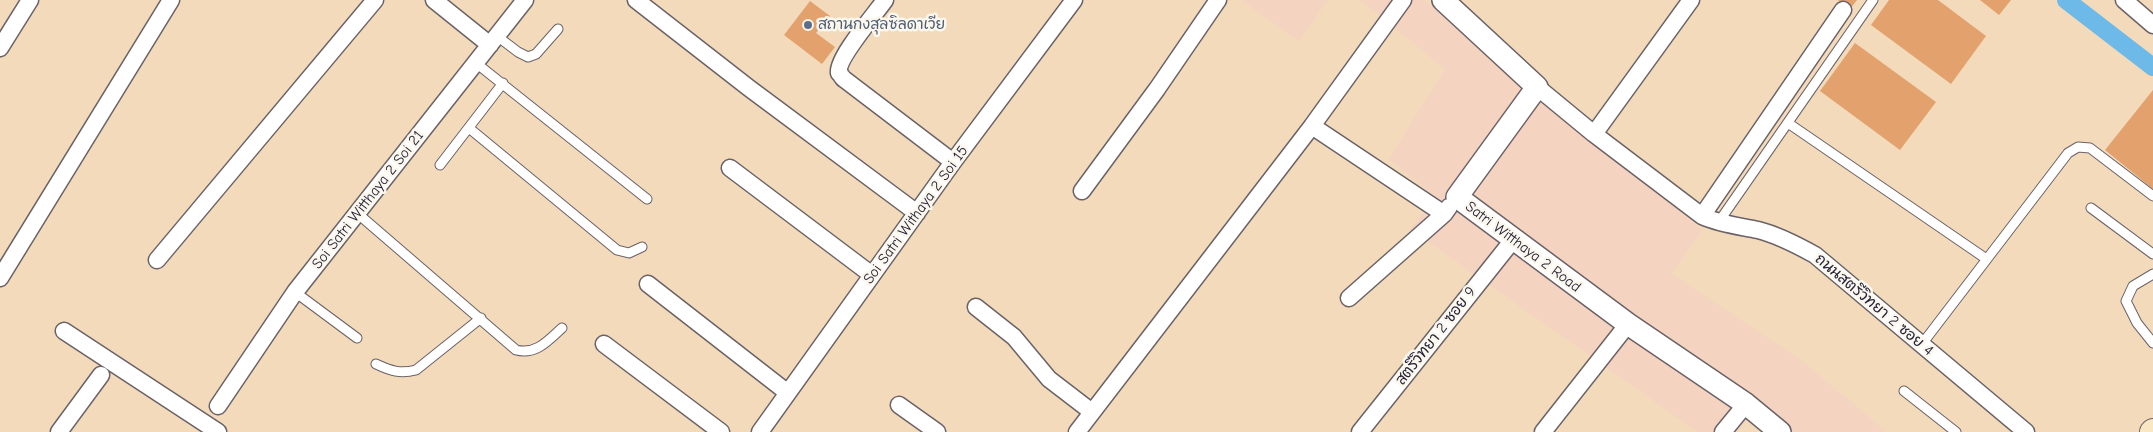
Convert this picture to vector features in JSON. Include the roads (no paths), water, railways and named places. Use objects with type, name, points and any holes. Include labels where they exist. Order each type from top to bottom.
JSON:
[{"type":"street","points":[[0,48],[30,0]]},
{"type":"street","points":[[0,278],[170,0]]},
{"type":"street","points":[[157,260],[375,0]]},
{"type":"street","points":[[434,0],[494,40]]},
{"type":"street","name":"Soi Satri Witthaya 2 Soi 21","points":[[218,406],[295,292],[525,0]]},
{"type":"street","points":[[636,0],[749,88],[917,213]]},
{"type":"street","points":[[885,0],[846,54],[840,66],[840,73],[844,79],[953,162]]},
{"type":"street","name":"Soi Satri Withaya 2 Soi 15","points":[[760,432],[953,162],[1074,0]]},
{"type":"street","points":[[1082,191],[1158,89],[1218,0]]},
{"type":"street","points":[[1076,432],[1312,126],[1403,0]]},
{"type":"street","points":[[1443,0],[1537,87]]},
{"type":"street","points":[[1594,134],[1691,0]]},
{"type":"street","points":[[2124,0],[2153,25]]},
{"type":"street","points":[[1702,216],[1843,10]]},
{"type":"street","name":"ถนนสตรีวิทยา 2 ซอย 4","points":[[1537,87],[1594,134],[1702,216],[1718,223],[1760,230],[1789,241],[1815,255],[2026,432]]},
{"type":"street","name":"Satri Witthaya 2 Road","points":[[1537,87],[1456,197],[1628,324],[1746,404],[1780,432]]},
{"type":"street","points":[[1312,126],[1444,214]]},
{"type":"street","points":[[730,168],[872,275]]},
{"type":"street","points":[[1349,298],[1444,214],[1456,197]]},
{"type":"street","name":"สตรีวิทยา 2 ซอย 9","points":[[1360,432],[1513,240]]},
{"type":"street","points":[[648,284],[788,393]]},
{"type":"street","points":[[976,307],[1014,337],[1049,379],[1092,412]]},
{"type":"street","points":[[1543,432],[1628,324]]},
{"type":"street","points":[[64,331],[218,432]]},
{"type":"street","points":[[604,344],[721,432]]},
{"type":"street","points":[[59,432],[101,376]]},
{"type":"street","points":[[1723,432],[1746,404]]},
{"type":"street","points":[[899,405],[937,432]]},
{"type":"lane","points":[[1718,223],[1873,0]]},
{"type":"lane","points":[[494,40],[528,57],[536,54],[558,29]]},
{"type":"lane","points":[[476,63],[647,199]]},
{"type":"lane","points":[[440,165],[503,83]]},
{"type":"lane","points":[[1788,123],[1985,258]]},
{"type":"lane","points":[[469,128],[618,250],[629,252],[642,247]]},
{"type":"lane","points":[[1922,344],[1985,258],[2068,153],[2078,146],[2090,148],[2101,155],[2153,196]]},
{"type":"lane","points":[[2091,208],[2153,254]]},
{"type":"lane","points":[[357,213],[516,350],[526,352],[534,350],[562,328]]},
{"type":"lane","points":[[2153,274],[2133,286],[2126,301],[2137,323],[2153,343]]},
{"type":"lane","points":[[295,292],[357,338]]},
{"type":"lane","points":[[376,364],[394,372],[404,373],[416,370],[481,318]]},
{"type":"lane","points":[[1904,391],[1956,432]]},
{"type":"waterway","points":[[2066,0],[2153,67]]},
{"type":"place","name":"สถานกงสุลซิลดาเวีย","points":[[808,25]]}]
